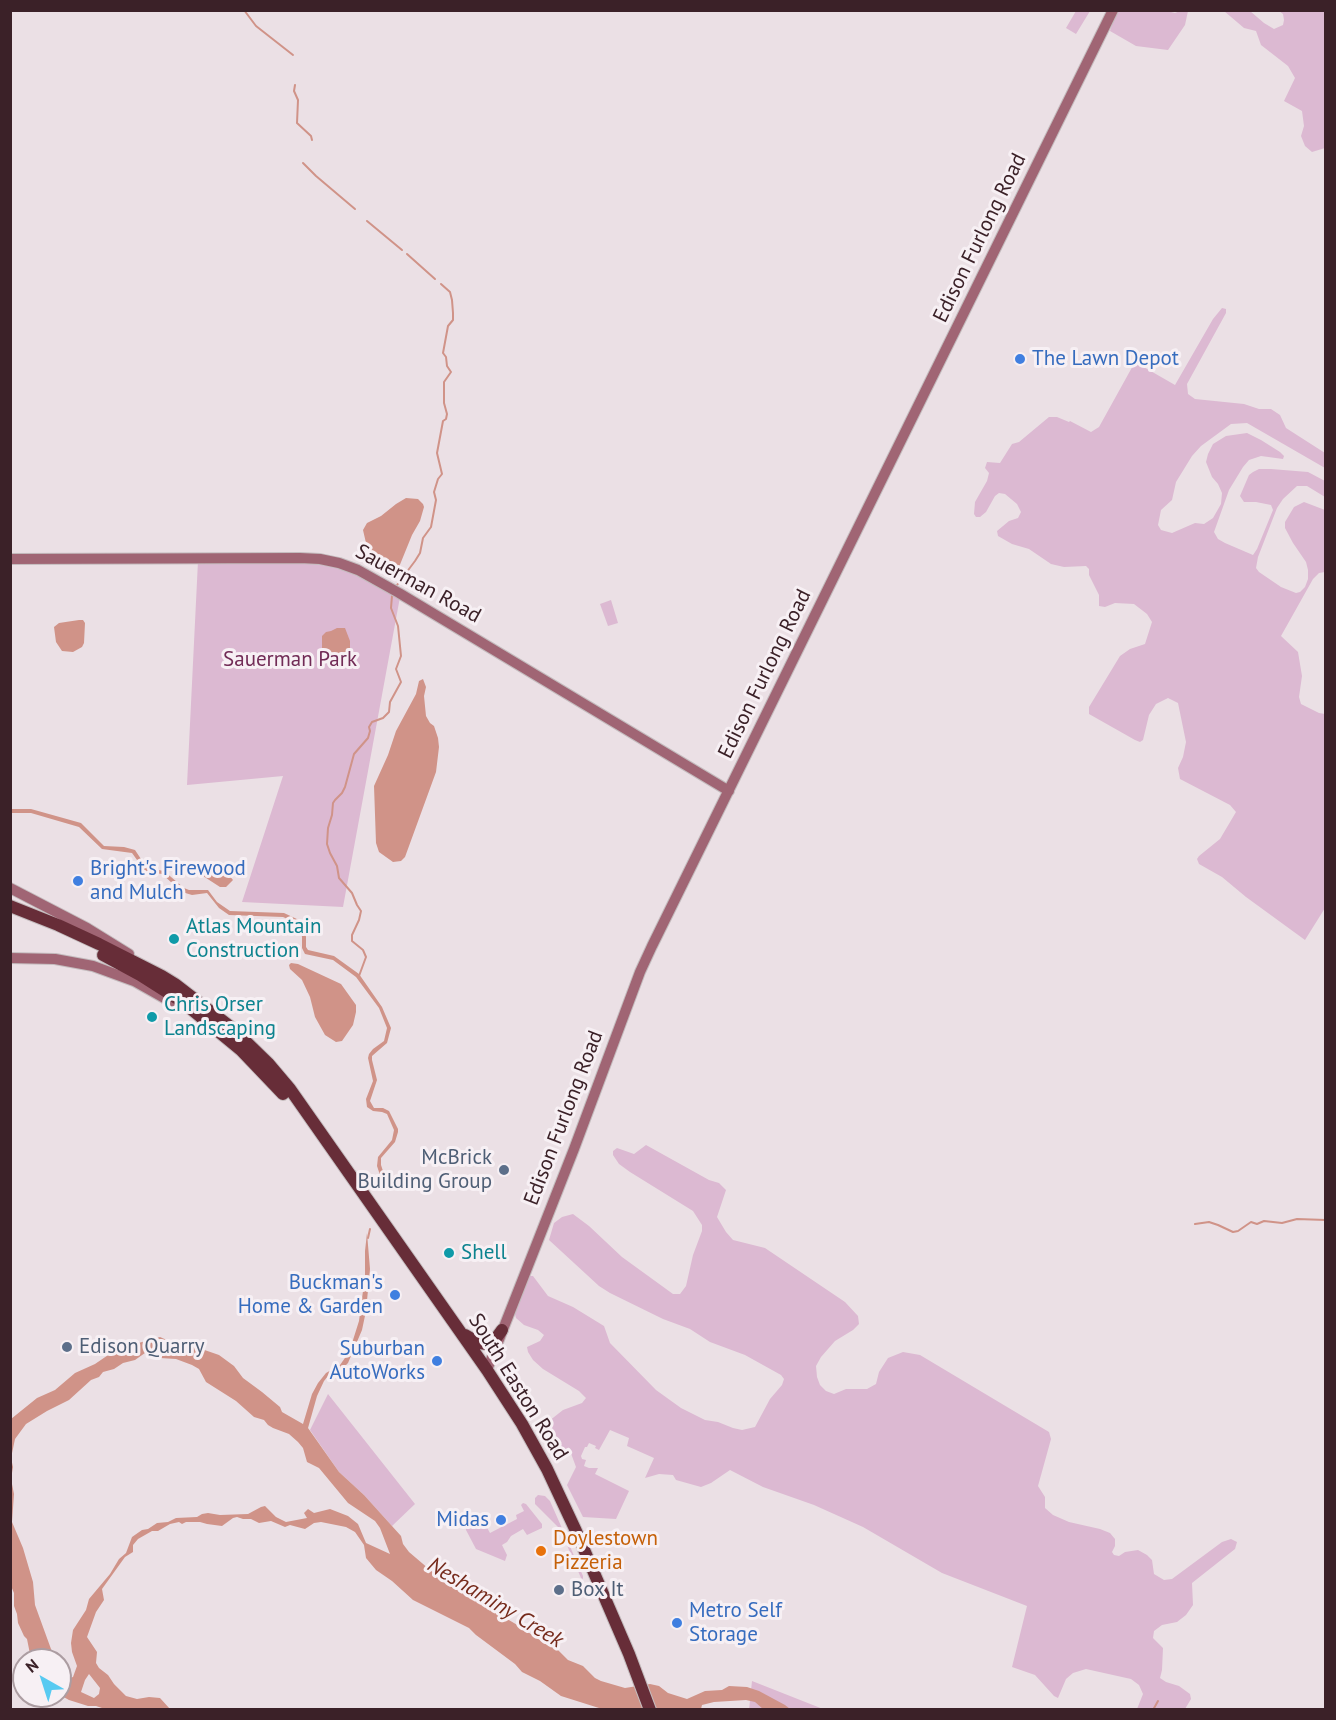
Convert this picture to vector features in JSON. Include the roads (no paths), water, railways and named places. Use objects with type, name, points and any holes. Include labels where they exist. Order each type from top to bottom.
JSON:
[{"type":"highway","points":[[10,906],[58,925],[162,976]]},
{"type":"highway","points":[[10,914],[58,933],[112,960],[158,986],[209,1025]]},
{"type":"highway","name":"South Easton Road","points":[[162,976],[217,1015],[261,1056],[290,1089],[487,1370],[522,1424],[547,1469],[629,1654],[650,1710]]},
{"type":"highway","name":"South Easton Road","points":[[209,1025],[242,1050],[271,1079],[326,1142]]},
{"type":"highway","points":[[459,1330],[482,1344],[494,1341],[502,1330]]},
{"type":"main road","name":"Edison Furlong Road","points":[[487,1370],[574,1149],[640,972],[1113,10]]},
{"type":"main road","name":"Sauerman Road","points":[[10,559],[300,558],[339,563],[358,570],[399,593],[729,791]]},
{"type":"main road","name":"South Easton Road","points":[[10,888],[87,928],[162,976]]},
{"type":"main road","name":"South Easton Road","points":[[10,958],[67,961],[104,969],[148,988],[209,1025]]},
{"type":"waterway","points":[[244,10],[256,26],[293,55]]},
{"type":"waterway","points":[[295,85],[294,91],[298,100],[297,123],[311,136],[312,140]]},
{"type":"waterway","points":[[303,163],[355,209]]},
{"type":"waterway","points":[[367,221],[402,250]]},
{"type":"waterway","points":[[407,254],[435,279]]},
{"type":"waterway","points":[[397,585],[420,553],[423,538],[431,527],[436,500],[434,492],[442,474],[437,453],[443,421],[447,414],[444,403],[444,382],[451,372],[443,353],[453,313],[450,292],[441,284]]},
{"type":"waterway","points":[[359,976],[366,957],[363,950],[352,941],[352,935],[361,911],[352,893],[339,878],[337,866],[327,844],[328,828],[333,803],[345,787],[354,754],[368,738],[372,722],[383,718],[389,712],[390,702],[401,682],[396,669],[401,656],[398,626],[391,608],[392,596]]},
{"type":"waterway","points":[[1195,1224],[1209,1222],[1233,1232],[1251,1222],[1257,1224],[1264,1221],[1282,1223],[1297,1219],[1326,1220]]},
{"type":"waterway","points":[[368,1238],[370,1229]]},
{"type":"waterway","points":[[1153,1710],[1158,1701]]},
{"type":"place","name":"The Lawn Depot","points":[[1020,359]]},
{"type":"place","name":"Bright's Firewood and Mulch","points":[[78,881]]},
{"type":"place","name":"Atlas Mountain Construction","points":[[174,939]]},
{"type":"place","name":"Chris Orser Landscaping","points":[[152,1017]]},
{"type":"place","name":"McBrick Building Group","points":[[504,1170]]},
{"type":"place","name":"Shell","points":[[449,1253]]},
{"type":"place","name":"Buckman's Home & Garden","points":[[395,1295]]},
{"type":"place","name":"Edison Quarry","points":[[67,1347]]},
{"type":"place","name":"Suburban AutoWorks","points":[[437,1361]]},
{"type":"place","name":"Midas","points":[[501,1520]]},
{"type":"place","name":"Doylestown Pizzeria","points":[[541,1551]]},
{"type":"place","name":"Box It","points":[[559,1590]]},
{"type":"place","name":"Metro Self Storage","points":[[677,1623]]},
{"type":"park label","name":"Sauerman Park","points":[[290,660]]},
{"type":"water label","name":"Neshaminy Creek","points":[[495,1603]]}]
